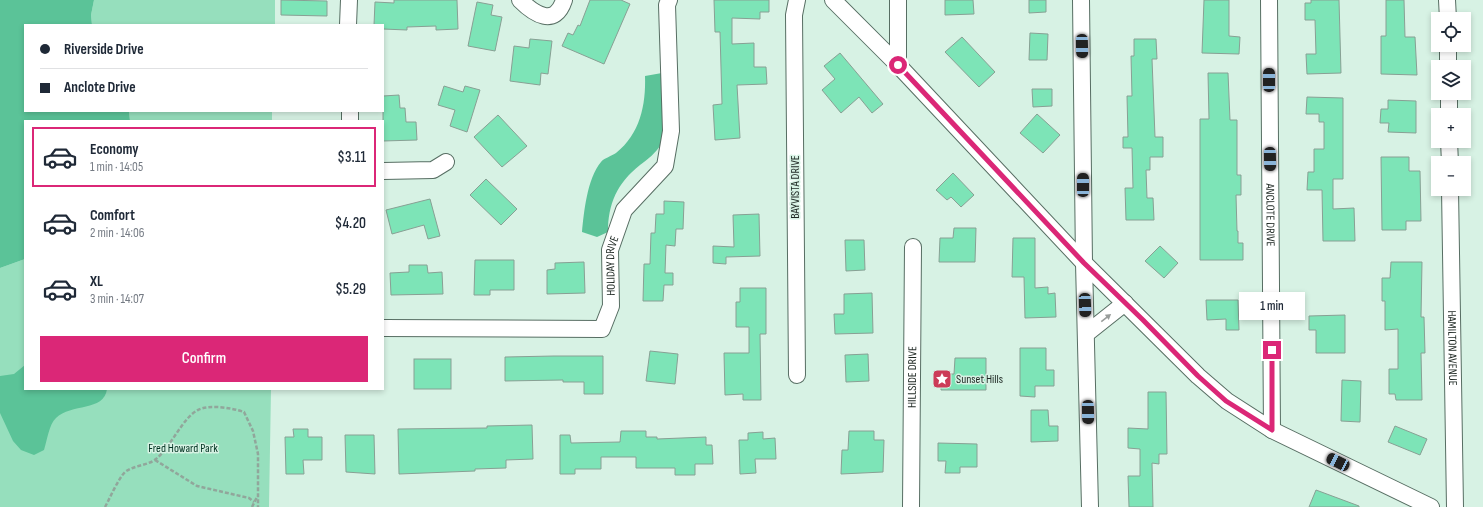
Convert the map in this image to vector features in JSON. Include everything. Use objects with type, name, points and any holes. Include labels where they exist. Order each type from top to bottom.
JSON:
[{"type":"street","points":[[348,24],[349,0]]},
{"type":"street","points":[[520,0],[532,12],[542,16],[549,16],[557,12],[564,0]]},
{"type":"street","name":"HOLIDAY DRIVE","points":[[384,328],[602,329],[611,306],[610,250],[624,210],[665,166],[671,131],[667,5],[669,0]]},
{"type":"street","name":"BAYVISTA DRIVE","points":[[797,0],[794,15],[797,375]]},
{"type":"street","points":[[833,0],[898,65],[1084,263],[1198,376],[1226,401],[1272,430],[1431,507]]},
{"type":"street","points":[[898,0],[898,65]]},
{"type":"street","points":[[1082,0],[1084,263],[1090,507]]},
{"type":"street","name":"ANCLOTE DRIVE","points":[[1269,0],[1272,430]]},
{"type":"street","points":[[1447,0],[1448,12]]},
{"type":"street","points":[[384,171],[433,170],[446,162]]},
{"type":"street","name":"HAMILTON AVENUE","points":[[1450,196],[1455,507]]},
{"type":"street","name":"HILLSIDE DRIVE","points":[[911,507],[913,247]]},
{"type":"street","points":[[1086,334],[1125,303]]},
{"type":"path","points":[[105,507],[124,473],[137,465],[155,460],[169,445],[188,419],[198,410],[232,408],[244,412],[254,431],[258,454],[258,507]]},
{"type":"path","points":[[155,460],[197,486],[249,498],[254,502]]},
{"type":"path","points":[[252,507],[258,494]]},
{"type":"green space","points":[[94,0],[275,0],[275,24],[92,24],[91,15]]},
{"type":"green space","points":[[129,112],[272,112],[272,120],[130,120]]},
{"type":"green space","name":"Fred Howard Park","points":[[24,259],[24,390],[271,390],[269,507],[0,507],[0,268]]},
{"type":"shaded area","points":[[0,0],[94,0],[91,15],[92,24],[24,24],[24,112],[129,112],[130,120],[24,120],[24,259],[0,268]]},
{"type":"shaded area","points":[[662,73],[665,120],[661,144],[652,156],[625,179],[615,195],[608,222],[608,232],[597,237],[582,232],[589,186],[596,169],[602,161],[616,153],[624,145],[636,128],[643,108],[645,76]]},
{"type":"shaded area","points":[[24,366],[24,390],[107,390],[105,396],[100,401],[62,413],[56,418],[50,428],[44,450],[34,455],[21,450],[13,441],[0,413],[0,376],[14,374]]},
{"type":"building","points":[[281,0],[327,1],[327,16],[281,15]]},
{"type":"building","points":[[394,0],[457,0],[458,29],[436,30],[436,26],[407,27],[407,30],[384,29],[384,24],[374,24],[375,2],[394,3]]},
{"type":"building","points":[[590,0],[621,0],[630,4],[604,64],[562,46],[568,33],[573,35],[578,25],[580,26]]},
{"type":"building","points":[[714,0],[769,0],[769,12],[760,12],[760,19],[732,18],[732,44],[754,43],[754,67],[766,67],[767,84],[737,85],[740,138],[715,140],[713,105],[722,104],[720,32],[715,32]]},
{"type":"building","points":[[945,0],[973,0],[974,14],[945,15]]},
{"type":"building","points":[[1029,0],[1046,0],[1046,12],[1029,13]]},
{"type":"building","points":[[1204,0],[1229,0],[1229,36],[1240,37],[1239,54],[1202,53]]},
{"type":"building","points":[[1311,0],[1339,0],[1341,73],[1307,74],[1306,54],[1316,54],[1315,20],[1305,20],[1305,3],[1311,3]]},
{"type":"building","points":[[1386,0],[1404,0],[1405,37],[1415,37],[1417,75],[1381,74],[1381,36],[1386,36]]},
{"type":"building","points":[[477,2],[493,5],[491,15],[502,17],[495,51],[468,46]]},
{"type":"building","points":[[1030,33],[1048,34],[1047,60],[1029,60]]},
{"type":"building","points":[[962,37],[995,72],[979,87],[945,52]]},
{"type":"building","points":[[530,39],[552,41],[548,74],[541,73],[540,85],[510,81],[514,46],[529,48]]},
{"type":"building","points":[[1134,39],[1156,39],[1157,59],[1152,59],[1155,137],[1163,137],[1163,157],[1150,157],[1150,170],[1146,170],[1147,198],[1153,198],[1154,220],[1126,220],[1125,188],[1133,188],[1132,148],[1123,148],[1123,137],[1128,137],[1127,96],[1132,96],[1131,56],[1134,56]]},
{"type":"building","points":[[840,53],[883,104],[872,113],[859,97],[841,113],[822,90],[835,79],[824,66]]},
{"type":"building","points":[[1208,73],[1228,73],[1230,120],[1237,120],[1237,175],[1241,175],[1241,195],[1236,195],[1237,231],[1238,243],[1243,243],[1243,260],[1200,260],[1200,119],[1209,119]]},
{"type":"building","points":[[444,86],[463,92],[465,86],[480,90],[467,132],[450,126],[455,110],[438,105]]},
{"type":"building","points":[[1032,89],[1052,89],[1052,106],[1033,107]]},
{"type":"building","points":[[399,95],[400,108],[405,108],[406,122],[416,122],[417,140],[384,141],[384,96]]},
{"type":"building","points":[[1307,97],[1343,98],[1343,179],[1333,179],[1333,209],[1354,208],[1355,241],[1323,241],[1322,190],[1307,190],[1308,172],[1314,172],[1314,149],[1324,149],[1324,122],[1319,122],[1319,114],[1306,114]]},
{"type":"building","points":[[1388,100],[1416,101],[1416,133],[1388,132],[1389,123],[1380,123],[1381,109],[1388,109]]},
{"type":"building","points":[[1037,114],[1060,135],[1043,153],[1020,133]]},
{"type":"building","points":[[498,115],[527,146],[502,167],[474,137]]},
{"type":"building","points":[[1381,157],[1409,157],[1409,171],[1420,171],[1421,221],[1406,221],[1406,230],[1382,230]]},
{"type":"building","points":[[953,173],[974,195],[961,207],[951,197],[947,200],[936,190]]},
{"type":"building","points":[[486,179],[517,209],[501,225],[470,195]]},
{"type":"building","points":[[430,199],[440,236],[428,239],[424,225],[392,234],[386,210]]},
{"type":"building","points":[[664,201],[684,202],[683,229],[676,229],[675,246],[666,245],[665,273],[673,273],[673,285],[664,285],[663,301],[643,301],[644,264],[650,264],[651,233],[655,233],[656,214],[664,214]]},
{"type":"building","points":[[759,214],[760,256],[726,257],[726,264],[713,263],[713,246],[734,247],[733,215]]},
{"type":"building","points":[[954,228],[976,228],[975,262],[939,262],[940,238],[953,238]]},
{"type":"building","points":[[1013,238],[1035,238],[1035,288],[1048,287],[1048,294],[1055,293],[1056,317],[1025,318],[1024,277],[1012,277]]},
{"type":"building","points":[[845,240],[864,240],[865,270],[846,271]]},
{"type":"building","points":[[1160,246],[1178,263],[1164,278],[1145,261]]},
{"type":"building","points":[[475,260],[514,260],[514,290],[490,290],[490,295],[474,295]]},
{"type":"building","points":[[584,262],[585,293],[547,294],[547,270],[555,269],[555,263]]},
{"type":"building","points":[[1391,262],[1422,262],[1421,317],[1424,317],[1425,353],[1421,353],[1422,400],[1396,400],[1395,394],[1389,394],[1389,369],[1398,369],[1398,329],[1385,330],[1385,301],[1382,301],[1382,278],[1390,278]]},
{"type":"building","points":[[409,265],[427,265],[428,273],[442,272],[443,294],[391,295],[390,273],[409,272]]},
{"type":"building","points":[[740,288],[766,288],[766,334],[760,334],[761,400],[743,400],[743,394],[725,395],[724,353],[749,353],[749,327],[736,327],[736,302],[740,302]]},
{"type":"building","points":[[872,293],[873,333],[835,334],[834,314],[844,314],[844,294]]},
{"type":"building","points":[[1206,300],[1238,300],[1239,330],[1226,330],[1226,319],[1207,320]]},
{"type":"building","points":[[1345,315],[1345,353],[1316,353],[1316,330],[1309,330],[1309,316]]},
{"type":"building","points":[[1020,348],[1046,348],[1046,370],[1054,370],[1054,386],[1035,386],[1035,397],[1020,396]]},
{"type":"building","points":[[650,351],[678,354],[675,384],[646,381]]},
{"type":"building","points":[[868,354],[869,381],[846,382],[845,355]]},
{"type":"building","points":[[603,356],[603,394],[584,394],[584,382],[563,382],[563,380],[505,381],[505,357]]},
{"type":"building","points":[[955,358],[986,358],[986,390],[941,390],[941,374],[954,374]]},
{"type":"building","points":[[414,359],[451,359],[451,389],[414,389]]},
{"type":"building","points":[[1342,380],[1361,381],[1360,422],[1341,421]]},
{"type":"building","points":[[1148,392],[1166,392],[1167,454],[1159,454],[1159,464],[1152,463],[1153,507],[1129,507],[1128,476],[1140,476],[1140,449],[1128,448],[1128,428],[1148,429]]},
{"type":"building","points":[[1031,410],[1048,410],[1049,426],[1058,426],[1058,441],[1031,442]]},
{"type":"building","points":[[532,425],[533,459],[506,460],[506,468],[475,469],[475,471],[399,474],[398,429],[487,428],[487,426]]},
{"type":"building","points":[[1395,426],[1427,439],[1420,455],[1388,442]]},
{"type":"building","points":[[293,429],[308,429],[308,437],[322,437],[322,460],[303,460],[304,474],[286,474],[285,437],[294,437]]},
{"type":"building","points":[[621,431],[646,431],[646,437],[657,437],[657,439],[706,437],[706,445],[712,445],[713,464],[695,464],[695,475],[675,475],[675,468],[636,468],[636,457],[601,457],[601,469],[575,469],[575,474],[560,474],[560,435],[570,435],[571,443],[620,442]]},
{"type":"building","points":[[849,431],[874,431],[874,440],[884,440],[883,472],[841,474],[842,450],[848,450]]},
{"type":"building","points":[[763,432],[763,439],[775,438],[776,459],[755,459],[756,473],[740,474],[739,440],[748,440],[748,433]]},
{"type":"building","points":[[345,435],[374,435],[375,474],[346,472]]},
{"type":"building","points":[[938,443],[977,444],[977,467],[960,467],[960,473],[945,473],[946,461],[938,461]]},
{"type":"building","points":[[1316,490],[1359,506],[1359,507],[1309,507]]},
{"type":"place","name":"Sunset Hills","points":[[942,379]]},
{"type":"route","points":[[898,65],[1084,263],[1198,376],[1226,401],[1272,430],[1272,350]]}]
